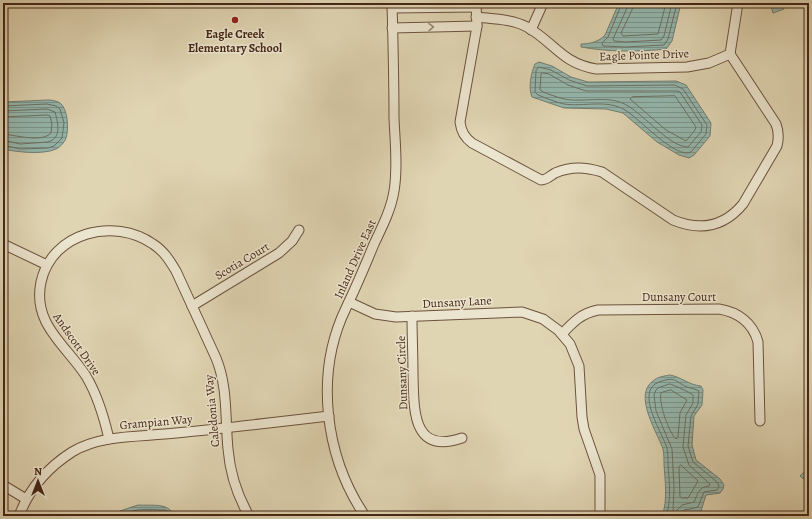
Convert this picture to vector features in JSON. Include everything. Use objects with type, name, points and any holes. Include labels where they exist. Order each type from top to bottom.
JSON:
[{"type":"street","points":[[531,30],[543,3]]},
{"type":"street","points":[[392,6],[476,5],[476,22],[460,122],[461,130],[470,142],[541,180],[562,170],[576,167],[589,168],[602,172],[673,220],[693,226],[712,225],[723,220],[743,204],[778,140],[779,132],[776,124],[730,54],[738,3]]},
{"type":"street","name":"Inland Drive East","points":[[365,516],[353,496],[341,468],[329,416],[328,388],[331,357],[341,320],[387,216],[394,191],[396,164],[392,6]]},
{"type":"street","name":"Eagle Pointe Drive","points":[[392,28],[508,20],[531,30],[566,58],[583,66],[596,69],[687,67],[709,62],[730,54]]},
{"type":"street","name":"Scotia Court","points":[[192,306],[279,253],[292,241],[299,230]]},
{"type":"street","name":"Andscott Drive","points":[[109,439],[103,415],[91,385],[79,366],[50,331],[44,319],[40,307],[39,294],[42,277],[47,265],[54,254],[64,245],[83,234],[100,231],[122,231],[134,234],[154,244],[167,256],[176,271],[192,306]]},
{"type":"street","points":[[3,244],[47,265]]},
{"type":"street","name":"Dunsany Lane","points":[[349,302],[375,314],[396,317],[522,312],[543,319],[562,334],[572,349],[579,366],[582,417],[586,435],[600,475],[600,516]]},
{"type":"street","name":"Caledonia Way","points":[[192,306],[221,368],[225,386],[231,470],[237,491],[249,516]]},
{"type":"street","name":"Dunsany Court","points":[[562,334],[580,316],[598,310],[720,308],[733,312],[748,322],[758,342],[760,421]]},
{"type":"street","name":"Dunsany Circle","points":[[412,316],[414,408],[419,426],[424,433],[433,440],[450,442],[462,438]]},
{"type":"street","name":"Grampian Way","points":[[19,516],[26,499],[51,468],[61,460],[84,447],[109,439],[227,428],[329,416]]},
{"type":"street","points":[[3,486],[26,499]]},
{"type":"water","points":[[619,3],[681,3],[672,41],[666,49],[624,51],[581,47],[581,44],[594,42],[605,35]]},
{"type":"water","points":[[770,3],[782,3],[784,9],[773,13]]},
{"type":"water","points":[[539,62],[552,66],[571,77],[588,82],[676,81],[686,85],[711,123],[710,136],[694,155],[689,158],[679,155],[657,142],[623,113],[606,109],[564,108],[532,97],[530,89],[531,76],[535,64]]},
{"type":"water","points":[[48,100],[60,103],[65,110],[68,125],[67,134],[62,145],[51,151],[44,152],[22,152],[3,149],[3,102]]},
{"type":"water","points":[[670,375],[701,386],[703,390],[702,405],[694,416],[692,445],[696,460],[720,479],[724,485],[720,493],[706,495],[701,511],[686,513],[684,516],[662,516],[666,497],[663,451],[648,414],[645,395],[647,387],[653,381]]},
{"type":"water","points":[[809,467],[809,476],[805,480],[800,476]]},
{"type":"water","points":[[138,505],[154,505],[164,507],[172,512],[174,516],[114,516],[120,511]]},
{"type":"place","name":"Eagle Creek Elementary School","points":[[235,20]]}]
